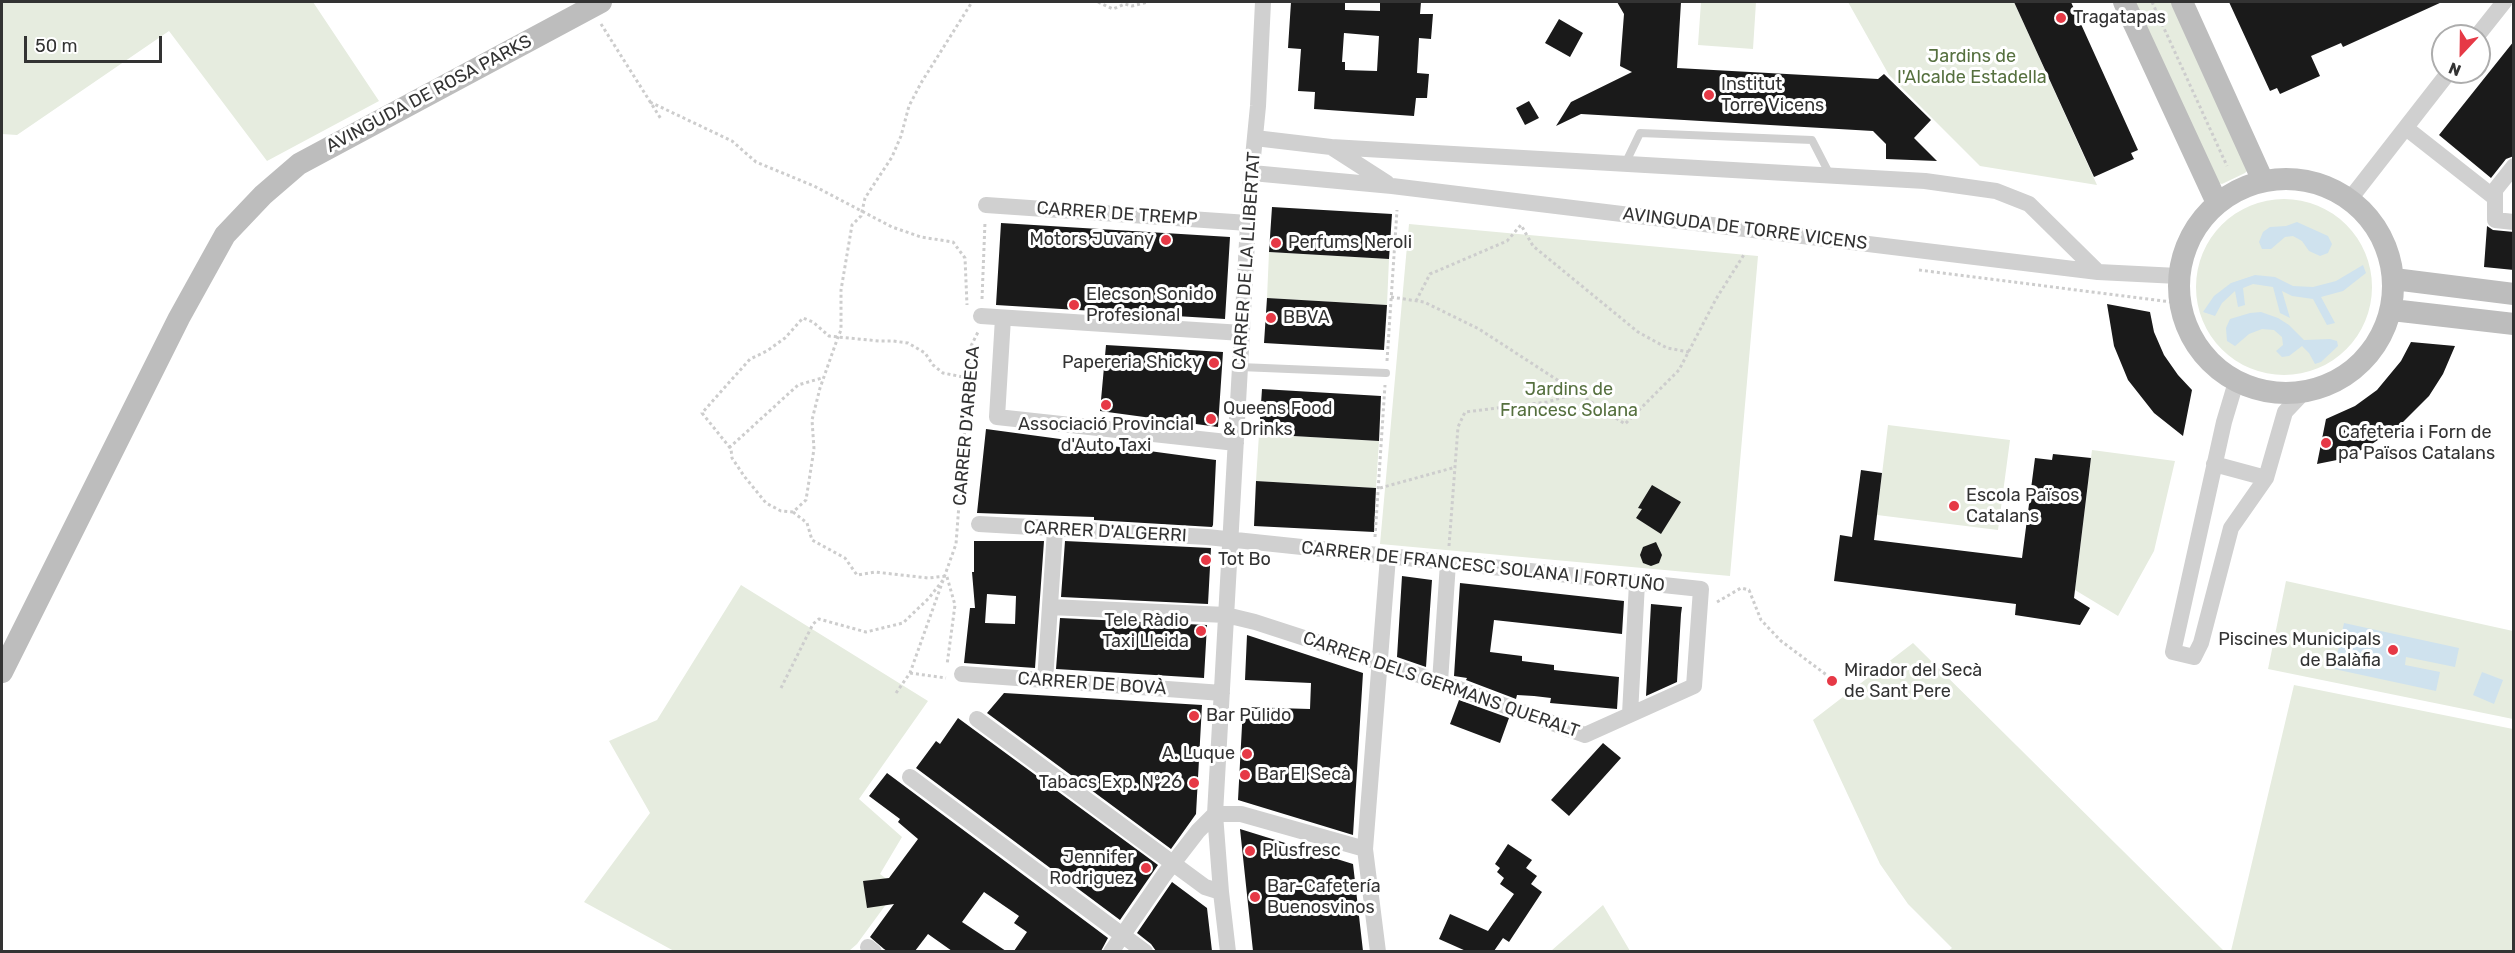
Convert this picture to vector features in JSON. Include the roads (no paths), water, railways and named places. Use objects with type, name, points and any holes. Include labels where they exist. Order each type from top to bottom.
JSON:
[{"type":"street","name":"CARRER DE LA LLIBERTAT","points":[[1228,951],[1215,814],[1248,223],[1263,2]]},
{"type":"street","points":[[2124,2],[2217,203]]},
{"type":"street","points":[[2182,2],[2263,181]]},
{"type":"street","points":[[2487,24],[2504,2]]},
{"type":"street","name":"AVINGUDA DE ROSA PARKS","points":[[2,672],[201,276],[225,235],[264,195],[299,164],[596,4]]},
{"type":"street","points":[[2350,199],[2440,84]]},
{"type":"street","points":[[2406,128],[2495,198]]},
{"type":"street","name":"AVINGUDA DE TORRE VICENS","points":[[1255,138],[1331,147],[1925,181],[1996,191],[2029,204],[2098,272]]},
{"type":"street","name":"AVINGUDA DE TORRE VICENS","points":[[1331,147],[1392,186]]},
{"type":"street","points":[[2514,166],[2495,190],[2495,220],[2514,222]]},
{"type":"street","name":"AVINGUDA DE TORRE VICENS","points":[[1252,173],[1392,186],[2098,272],[2178,276]]},
{"type":"street","points":[[2293,178],[2323,185],[2350,199],[2370,218],[2384,241],[2394,279],[2392,310],[2369,355],[2339,380],[2303,393],[2269,393],[2236,382],[2209,362],[2189,335],[2179,303],[2178,276],[2184,248],[2198,223],[2217,203],[2238,189],[2263,181],[2293,178]]},
{"type":"street","name":"CARRER DE TREMP","points":[[986,205],[1248,223]]},
{"type":"street","points":[[2394,279],[2514,294]]},
{"type":"street","points":[[2392,310],[2514,324]]},
{"type":"street","points":[[981,316],[1242,333]]},
{"type":"street","points":[[1004,318],[997,417],[1236,443]]},
{"type":"street","points":[[2236,382],[2214,464],[2173,652],[2194,657],[2201,643],[2231,528],[2266,478],[2285,412],[2303,393]]},
{"type":"street","points":[[2214,464],[2266,478]]},
{"type":"street","name":"CARRER D'ALGERRI","points":[[979,524],[1230,540]]},
{"type":"street","points":[[1045,681],[1055,530]]},
{"type":"street","name":"CARRER DE FRANCESC SOLANA I FORTUÑO","points":[[1230,540],[1701,589]]},
{"type":"street","points":[[1377,951],[1365,849],[1388,557]]},
{"type":"street","points":[[1440,682],[1448,564]]},
{"type":"street","points":[[1630,714],[1637,583]]},
{"type":"street","name":"CARRER DELS GERMANS QUERALT","points":[[1050,607],[1226,615],[1255,622],[1440,682],[1585,735],[1694,686],[1701,589]]},
{"type":"street","name":"CARRER DE BOVÀ","points":[[962,674],[1222,693]]},
{"type":"street","points":[[977,718],[1205,887],[1221,892]]},
{"type":"street","points":[[910,777],[1145,951]]},
{"type":"street","points":[[1111,951],[1173,863],[1215,814],[1241,814],[1365,849]]},
{"type":"lane","points":[[1625,164],[1640,133],[1812,140],[1830,176]]},
{"type":"lane","points":[[1240,367],[1386,373]]},
{"type":"water","points":[[2297,222],[2328,236],[2332,244],[2328,253],[2320,256],[2309,251],[2302,241],[2293,236],[2285,237],[2271,249],[2262,249],[2259,242],[2263,232],[2270,227],[2286,226]]},
{"type":"water","points":[[2363,265],[2366,273],[2343,291],[2321,297],[2335,323],[2327,325],[2313,299],[2292,296],[2282,291],[2290,318],[2280,313],[2273,287],[2253,284],[2243,288],[2245,305],[2238,307],[2235,291],[2222,303],[2215,316],[2203,312],[2214,296],[2231,283],[2255,275],[2275,277],[2293,286],[2313,287],[2336,281]]},
{"type":"water","points":[[2261,312],[2289,325],[2304,340],[2330,339],[2337,341],[2338,346],[2321,362],[2315,364],[2302,346],[2289,356],[2282,357],[2276,351],[2283,345],[2282,337],[2274,330],[2262,329],[2249,334],[2235,346],[2227,341],[2226,328],[2230,319]]},
{"type":"water","points":[[2344,623],[2459,648],[2455,667],[2406,657],[2405,665],[2440,672],[2436,691],[2334,669]]},
{"type":"water","points":[[2482,672],[2503,680],[2494,704],[2473,695]]},
{"type":"place","name":"Tragatapas","points":[[2061,18]]},
{"type":"place","name":"Institut Torre Vicens","points":[[1709,95]]},
{"type":"place","name":"Motors Juvany","points":[[1166,240]]},
{"type":"place","name":"Perfums Neroli","points":[[1276,243]]},
{"type":"place","name":"Elecson Sonido Profesional","points":[[1074,305]]},
{"type":"place","name":"BBVA","points":[[1271,318]]},
{"type":"place","name":"Papereria Shicky","points":[[1214,363]]},
{"type":"place","name":"Associació Provincial d'Auto Taxi","points":[[1106,405]]},
{"type":"place","name":"Queens Food & Drinks","points":[[1211,419]]},
{"type":"place","name":"Cafeteria i Forn de pa Països Catalans","points":[[2326,443]]},
{"type":"place","name":"Escola Països Catalans","points":[[1954,506]]},
{"type":"place","name":"Tot Bo","points":[[1206,560]]},
{"type":"place","name":"Tele Ràdio Taxi Lleida","points":[[1201,631]]},
{"type":"place","name":"Piscines Municipals de Balàfia","points":[[2393,650]]},
{"type":"place","name":"Mirador del Secà de Sant Pere","points":[[1832,681]]},
{"type":"place","name":"Bar Pulido","points":[[1194,716]]},
{"type":"place","name":"A. Luque","points":[[1247,754]]},
{"type":"place","name":"Bar El Secà","points":[[1245,775]]},
{"type":"place","name":"Tabacs Exp. Nº26","points":[[1194,783]]},
{"type":"place","name":"Plusfresc","points":[[1250,851]]},
{"type":"place","name":"Jennifer Rodriguez","points":[[1146,868]]},
{"type":"place","name":"Bar-Cafetería Buenosvinos","points":[[1255,897]]},
{"type":"park label","name":"Jardins de l'Alcalde Estadella","points":[[1972,67]]},
{"type":"park label","name":"Jardins de Francesc Solana","points":[[1569,400]]}]
